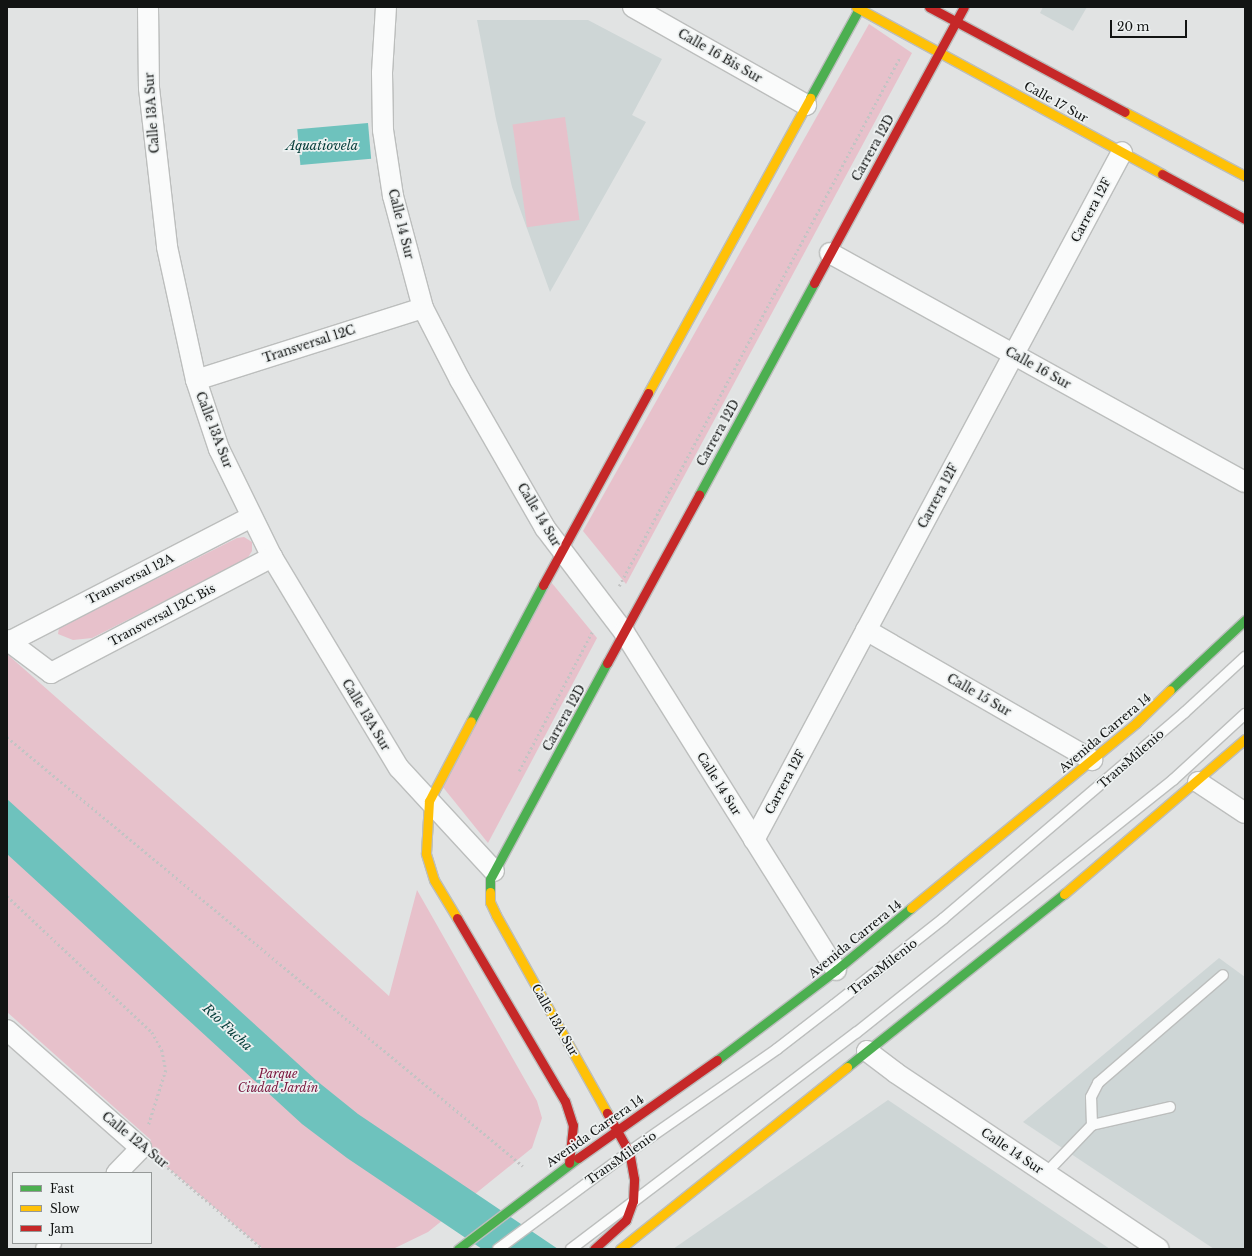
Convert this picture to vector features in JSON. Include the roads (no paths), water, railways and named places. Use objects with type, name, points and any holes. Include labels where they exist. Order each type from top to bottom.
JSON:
[{"type":"street","name":"Calle 13A Sur","points":[[148,7],[149,88],[161,207],[175,295],[196,380],[219,449],[251,517],[272,557],[395,763],[494,871],[489,890],[496,915],[618,1128],[629,1152],[634,1179],[633,1202],[626,1220],[594,1248]]},
{"type":"street","name":"Calle 14 Sur","points":[[386,7],[382,73],[383,130],[393,196],[423,308],[460,380],[561,551],[624,632],[836,970]]},
{"type":"street","name":"Calle 16 Bis Sur","points":[[633,7],[806,104]]},
{"type":"street","name":"Calle 17 Sur","points":[[929,7],[1245,176]]},
{"type":"street","name":"Carrera 12D","points":[[494,871],[964,7]]},
{"type":"street","points":[[568,1163],[573,1125],[565,1101],[434,880],[426,853],[429,800],[561,551],[858,8]]},
{"type":"street","name":"Calle 17 Sur","points":[[858,8],[1245,219]]},
{"type":"street","name":"Carrera 12F","points":[[754,840],[1122,152]]},
{"type":"street","name":"Calle 16 Sur","points":[[830,253],[1245,482]]},
{"type":"street","name":"Transversal 12C","points":[[196,380],[423,308]]},
{"type":"street","name":"Transversal 12A","points":[[8,641],[251,517]]},
{"type":"street","name":"Transversal 12C Bis","points":[[8,641],[51,673],[272,557]]},
{"type":"street","name":"Avenida Carrera 14","points":[[458,1249],[568,1163],[700,1073],[836,970],[1092,760],[1180,684],[1245,620]]},
{"type":"street","name":"Calle 15 Sur","points":[[866,630],[1092,760]]},
{"type":"street","points":[[620,1249],[998,948],[1198,782],[1245,739]]},
{"type":"street","points":[[1198,782],[1245,813]]},
{"type":"street","name":"Calle 12A Sur","points":[[7,1030],[141,1148],[119,1172]]},
{"type":"street","name":"Calle 14 Sur","points":[[867,1051],[1046,1174],[1159,1249]]},
{"type":"lane","name":"TransMilenio","points":[[498,1249],[543,1214],[629,1152],[777,1049],[944,918],[1184,713],[1245,657]]},
{"type":"lane","points":[[571,1249],[856,1033],[959,952],[1173,780],[1245,714]]},
{"type":"lane","points":[[1092,1125],[1092,1096],[1098,1083],[1223,975]]},
{"type":"lane","points":[[1046,1174],[1092,1125],[1170,1107]]},
{"type":"water","name":"Aquatiovela","points":[[368,123],[371,159],[300,165],[297,129]]},
{"type":"water","name":"Río Fucha","points":[[7,799],[317,1081],[358,1114],[558,1249],[482,1249],[347,1158],[302,1124],[7,854]]},
{"type":"park label","name":"Parque Ciudad Jardín","points":[[278,1081]]}]
